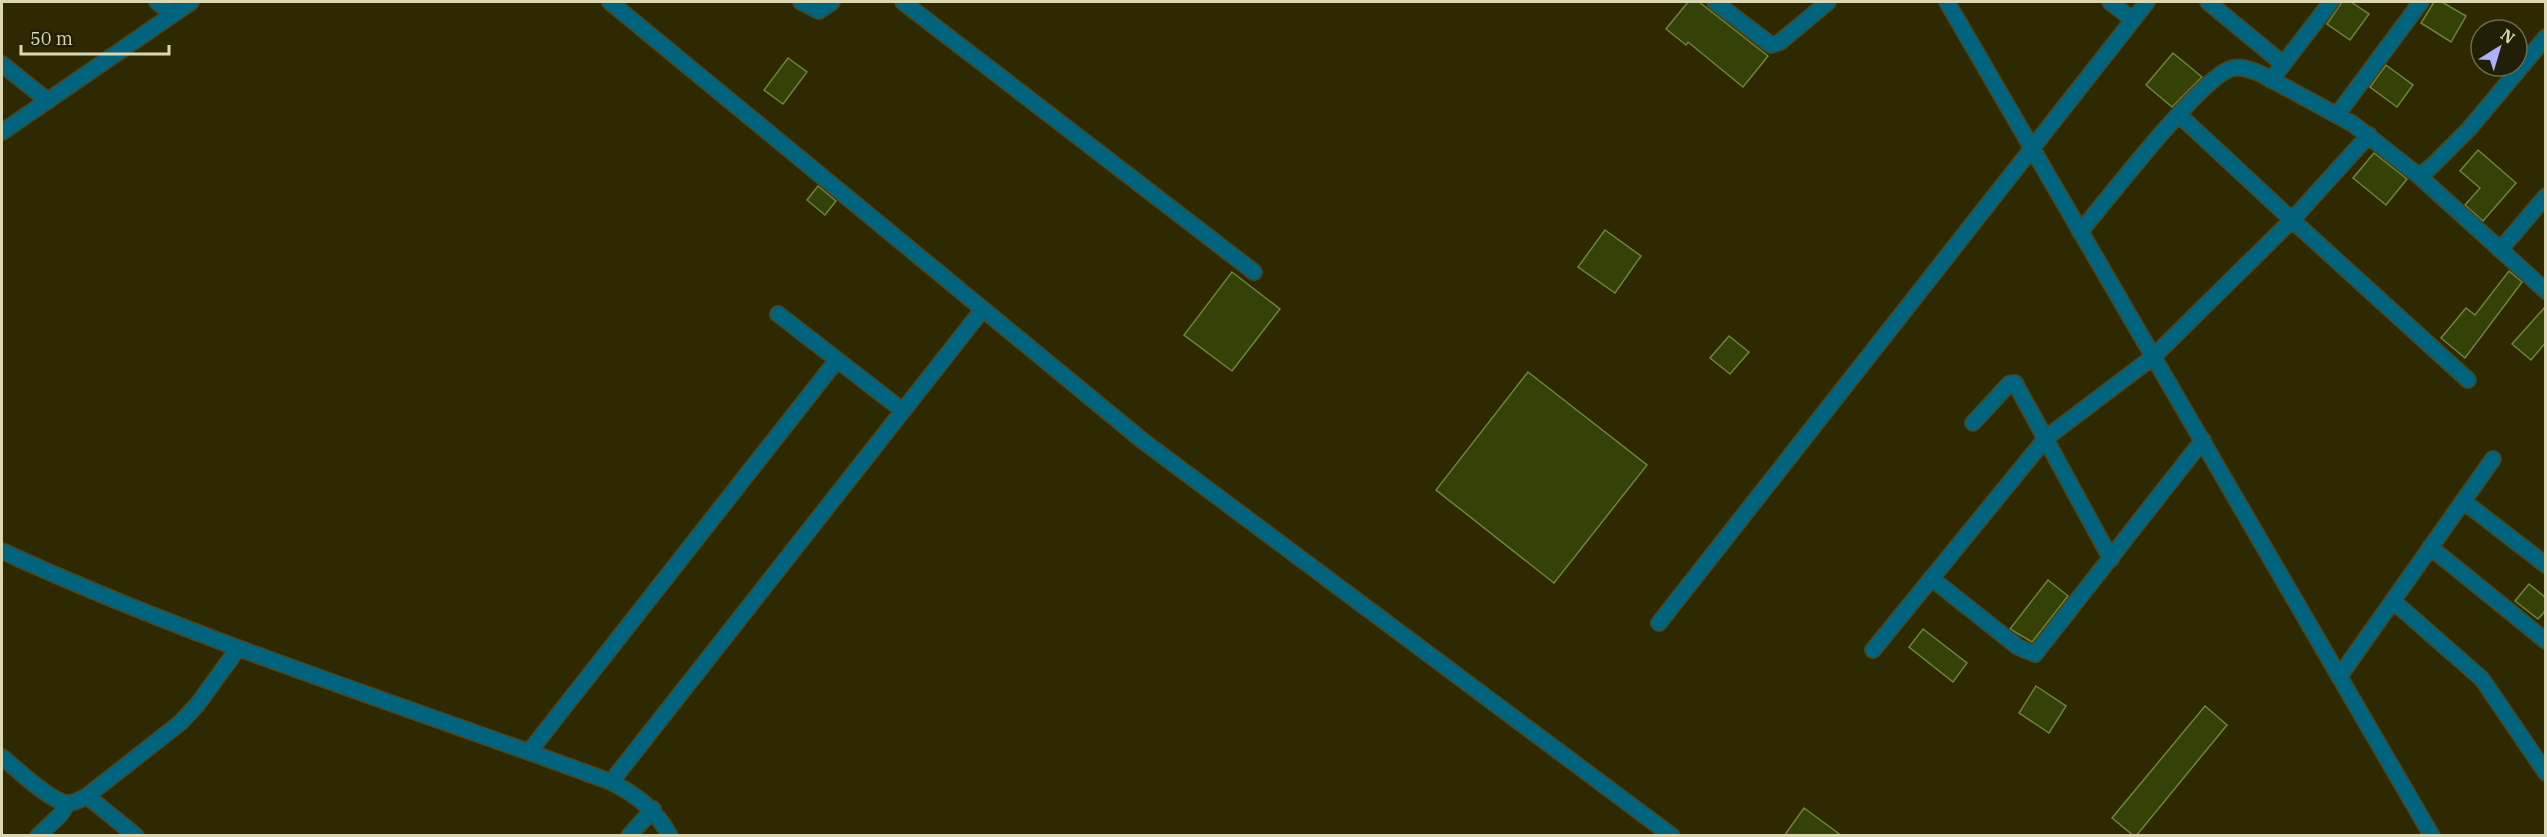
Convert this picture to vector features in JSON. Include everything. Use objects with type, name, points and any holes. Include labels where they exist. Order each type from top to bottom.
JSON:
[{"type":"street","points":[[157,2],[173,14]]},
{"type":"street","points":[[2,132],[191,2]]},
{"type":"street","points":[[610,2],[1143,441],[1672,836]]},
{"type":"street","points":[[801,2],[819,11],[832,2]]},
{"type":"street","points":[[903,2],[1254,272]]},
{"type":"street","points":[[1714,2],[1771,45],[1780,42],[1811,8],[1828,2]]},
{"type":"street","points":[[1947,2],[2432,836]]},
{"type":"street","points":[[2110,2],[2133,20]]},
{"type":"street","points":[[1659,623],[2147,2]]},
{"type":"street","points":[[2208,2],[2282,63]]},
{"type":"street","points":[[2271,80],[2331,2]]},
{"type":"street","points":[[2337,115],[2421,2]]},
{"type":"street","points":[[2419,176],[2469,129],[2546,38]]},
{"type":"street","points":[[2,64],[48,101]]},
{"type":"street","points":[[2080,232],[2210,82],[2230,69],[2249,69],[2337,115],[2369,135],[2419,176],[2546,291]]},
{"type":"street","points":[[2179,116],[2468,380]]},
{"type":"street","points":[[1874,650],[2046,438],[2153,357],[2292,220],[2369,135]]},
{"type":"street","points":[[2500,250],[2546,196]]},
{"type":"street","points":[[611,782],[983,309]]},
{"type":"street","points":[[778,314],[902,410]]},
{"type":"street","points":[[529,752],[837,360]]},
{"type":"street","points":[[1973,423],[2006,386],[2014,382],[2111,559]]},
{"type":"street","points":[[1931,578],[2018,647],[2035,654],[2203,440]]},
{"type":"street","points":[[2339,677],[2493,459]]},
{"type":"street","points":[[2463,501],[2546,565]]},
{"type":"street","points":[[2430,547],[2546,641]]},
{"type":"street","points":[[2,551],[68,582],[237,650],[611,782],[636,795],[653,809],[670,836]]},
{"type":"street","points":[[2393,601],[2482,679],[2546,773]]},
{"type":"street","points":[[2,757],[53,799],[68,803],[87,796],[180,723],[197,705],[237,650]]},
{"type":"street","points":[[87,796],[136,836]]},
{"type":"street","points":[[38,836],[60,815],[68,803]]},
{"type":"street","points":[[629,836],[653,809]]},
{"type":"building","points":[[1688,2],[1699,2],[1768,56],[1743,87],[1688,42],[1686,45],[1666,29]]},
{"type":"building","points":[[2342,2],[2351,2],[2369,14],[2350,40],[2327,24]]},
{"type":"building","points":[[2434,2],[2442,2],[2466,16],[2451,42],[2421,23]]},
{"type":"building","points":[[2173,53],[2202,77],[2172,107],[2146,85]]},
{"type":"building","points":[[788,58],[807,72],[783,104],[764,90]]},
{"type":"building","points":[[2386,65],[2413,85],[2397,107],[2370,87]]},
{"type":"building","points":[[2478,150],[2516,183],[2483,221],[2465,205],[2480,188],[2460,171]]},
{"type":"building","points":[[2374,153],[2407,179],[2386,205],[2353,178]]},
{"type":"building","points":[[818,186],[836,201],[825,215],[807,200]]},
{"type":"building","points":[[1605,230],[1641,256],[1615,293],[1578,267]]},
{"type":"building","points":[[2509,271],[2522,282],[2465,358],[2441,338],[2466,308],[2475,315]]},
{"type":"building","points":[[1232,272],[1280,309],[1232,371],[1184,335]]},
{"type":"building","points":[[2546,306],[2546,342],[2531,360],[2512,344]]},
{"type":"building","points":[[1729,336],[1749,352],[1730,374],[1710,358]]},
{"type":"building","points":[[1528,372],[1647,465],[1554,583],[1436,490]]},
{"type":"building","points":[[2048,580],[2068,596],[2032,642],[2010,629]]},
{"type":"building","points":[[2529,584],[2546,598],[2546,610],[2538,619],[2515,601]]},
{"type":"building","points":[[1923,629],[1967,663],[1953,682],[1909,647]]},
{"type":"building","points":[[2036,686],[2066,706],[2049,733],[2019,713]]},
{"type":"building","points":[[2205,706],[2227,725],[2134,836],[2112,818]]},
{"type":"building","points":[[1804,808],[1842,836],[1784,836]]}]
